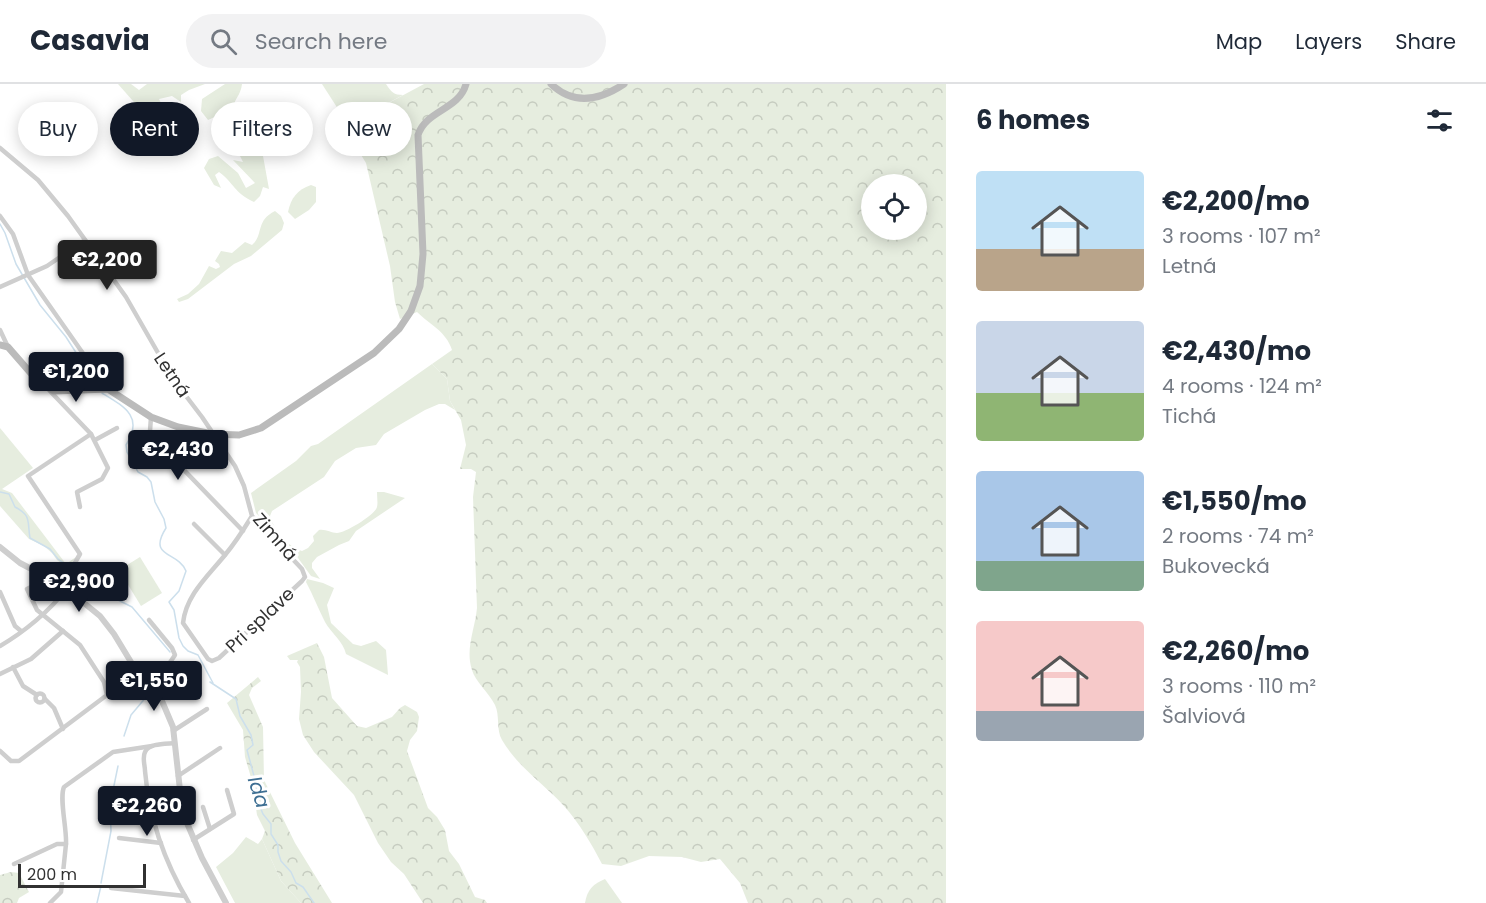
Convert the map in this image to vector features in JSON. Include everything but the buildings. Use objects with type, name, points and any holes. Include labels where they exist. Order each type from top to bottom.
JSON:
[{"type":"main road","points":[[4,346],[35,378],[58,396],[101,388],[151,417],[178,427],[212,434],[233,435],[252,431],[298,404],[374,353],[394,335],[411,311],[420,286],[423,254],[418,135],[421,127],[429,119],[458,100],[466,84]]},
{"type":"main road","points":[[550,84],[567,96],[584,99],[600,97],[624,84]]},
{"type":"street","name":"Letná","points":[[0,148],[45,188],[85,240],[126,297],[173,380],[202,417],[212,434]]},
{"type":"street","points":[[0,216],[13,234],[24,277],[101,388]]},
{"type":"street","points":[[0,287],[47,266],[85,240]]},
{"type":"street","points":[[0,330],[4,346]]},
{"type":"street","points":[[58,396],[91,434],[108,468],[102,478],[76,492],[80,507]]},
{"type":"street","points":[[151,417],[152,437],[243,531]]},
{"type":"street","points":[[95,440],[117,428]]},
{"type":"street","points":[[0,646],[43,613],[64,587],[80,555],[28,476],[91,434]]},
{"type":"street","name":"Zimná","points":[[212,434],[238,473],[248,497],[252,516],[298,564],[305,577]]},
{"type":"street","name":"Pri splave","points":[[252,516],[225,555],[192,595],[187,606],[183,623],[208,658],[212,661],[219,658],[305,577]]},
{"type":"street","points":[[194,524],[225,555]]},
{"type":"street","points":[[0,547],[20,563],[64,587],[95,611],[108,624],[129,661],[164,704],[173,729],[184,814],[193,840],[226,903]]},
{"type":"street","points":[[72,569],[88,574],[109,590]]},
{"type":"street","points":[[0,751],[11,761],[17,761],[104,698],[107,690],[80,645],[36,609],[27,589],[31,587]]},
{"type":"street","points":[[0,592],[15,626],[21,632]]},
{"type":"street","points":[[149,620],[175,655],[152,689]]},
{"type":"street","points":[[0,674],[37,655],[63,631]]},
{"type":"street","points":[[14,667],[23,686],[34,700],[41,703],[45,699],[54,708],[63,729]]},
{"type":"street","points":[[173,729],[207,709]]},
{"type":"street","points":[[50,903],[57,898],[61,890],[66,844],[63,789],[101,759],[120,750],[175,743]]},
{"type":"street","points":[[152,746],[146,751],[144,758],[149,799],[161,843],[189,903]]},
{"type":"street","points":[[178,776],[220,748]]},
{"type":"street","points":[[193,840],[234,814],[227,790]]},
{"type":"street","points":[[203,807],[210,830]]},
{"type":"street","points":[[119,838],[161,843]]},
{"type":"street","points":[[14,864],[57,844],[66,844]]},
{"type":"street","points":[[111,888],[185,896]]},
{"type":"green space","points":[[118,84],[131,84],[139,90],[147,84],[205,84],[181,95],[181,102],[172,96],[159,99],[160,102],[134,102]]},
{"type":"green space","points":[[225,84],[242,84],[235,102],[211,102],[211,119],[208,120],[201,111],[202,99]]},
{"type":"green space","points":[[322,84],[386,84],[393,92],[403,95],[390,102],[334,102]]},
{"type":"green space","points":[[424,84],[946,84],[946,903],[748,903],[740,883],[720,859],[701,862],[682,857],[649,856],[621,866],[602,864],[570,813],[508,749],[500,736],[495,705],[476,678],[470,662],[470,647],[477,608],[473,497],[476,472],[471,469],[460,469],[466,445],[461,420],[450,401],[447,379],[432,364],[452,350],[442,333],[417,312],[400,319],[366,163],[362,156],[412,156],[412,102],[390,102]]},
{"type":"green space","points":[[218,156],[238,173],[246,188],[255,183],[233,160],[243,162],[240,156],[263,156],[269,189],[263,187],[260,196],[254,202],[242,195],[219,172],[215,175],[221,188],[214,185],[204,168],[209,159]]},
{"type":"green space","points":[[311,185],[316,187],[316,202],[309,210],[295,219],[288,212],[291,203],[298,192]]},
{"type":"green space","points":[[275,211],[284,223],[282,230],[251,256],[234,264],[188,299],[179,302],[177,299],[188,294],[199,284],[209,266],[216,269],[220,267],[215,261],[221,251],[232,253],[245,242],[252,245],[265,219]]},
{"type":"green space","points":[[432,364],[447,379],[450,401],[455,410],[445,404],[439,404],[384,434],[376,445],[356,448],[335,461],[324,477],[272,511],[270,516],[278,532],[292,546],[302,551],[314,541],[313,536],[319,530],[341,532],[366,519],[377,507],[377,492],[405,498],[356,531],[349,541],[317,557],[312,563],[312,568],[320,579],[311,576],[293,551],[256,513],[251,493],[296,461],[311,446],[318,444]]},
{"type":"green space","points":[[0,428],[33,468],[2,489],[12,493],[66,564],[76,557],[68,568],[44,546],[29,539],[0,506]]},
{"type":"green space","points":[[140,557],[162,593],[141,606],[119,570]]},
{"type":"green space","points":[[307,579],[334,588],[327,605],[331,623],[353,644],[361,646],[376,641],[386,650],[388,675],[346,654],[325,622],[306,582]]},
{"type":"green space","points":[[317,643],[324,657],[332,698],[357,726],[366,728],[392,717],[405,705],[417,712],[419,717],[417,731],[410,740],[407,751],[428,808],[445,830],[449,851],[459,864],[475,897],[487,903],[423,903],[404,874],[391,862],[378,843],[354,795],[314,752],[303,735],[299,719],[300,667],[298,660],[290,660],[287,656]]},
{"type":"green space","points":[[258,677],[261,681],[252,688],[249,695],[263,727],[264,780],[295,843],[332,903],[301,903],[281,881],[262,839],[265,831],[257,815],[252,781],[245,757],[243,730],[227,703]]},
{"type":"green space","points":[[246,837],[258,844],[262,839],[281,881],[301,903],[235,903],[216,867],[233,853]]},
{"type":"green space","points":[[11,872],[19,873],[29,892],[19,898],[17,903],[0,903],[0,875]]},
{"type":"green space","points":[[605,879],[622,903],[585,903],[591,888]]},
{"type":"waterway","name":"Ida","points":[[0,224],[16,264],[40,305],[66,337],[98,387]]},
{"type":"waterway","name":"Ida","points":[[102,393],[124,408],[132,420],[133,427],[126,445],[127,452],[138,472],[151,482],[155,502],[166,528],[160,545],[162,550],[177,560],[186,571],[179,591],[169,602],[174,610],[179,638],[188,651],[198,655],[213,683]]},
{"type":"waterway","points":[[0,492],[9,494],[15,507],[26,516],[30,538],[50,549],[58,559],[110,596],[132,607],[170,652]]},
{"type":"waterway","name":"Ida","points":[[210,682],[236,699],[240,716],[251,735],[253,745],[247,750],[257,787],[258,802],[263,814],[271,824],[271,834],[278,845],[281,861],[314,903]]},
{"type":"waterway","points":[[124,736],[131,715],[147,696]]},
{"type":"waterway","points":[[101,883],[111,831],[110,805],[118,766]]},
{"type":"waterway","points":[[97,903],[101,886]]}]
